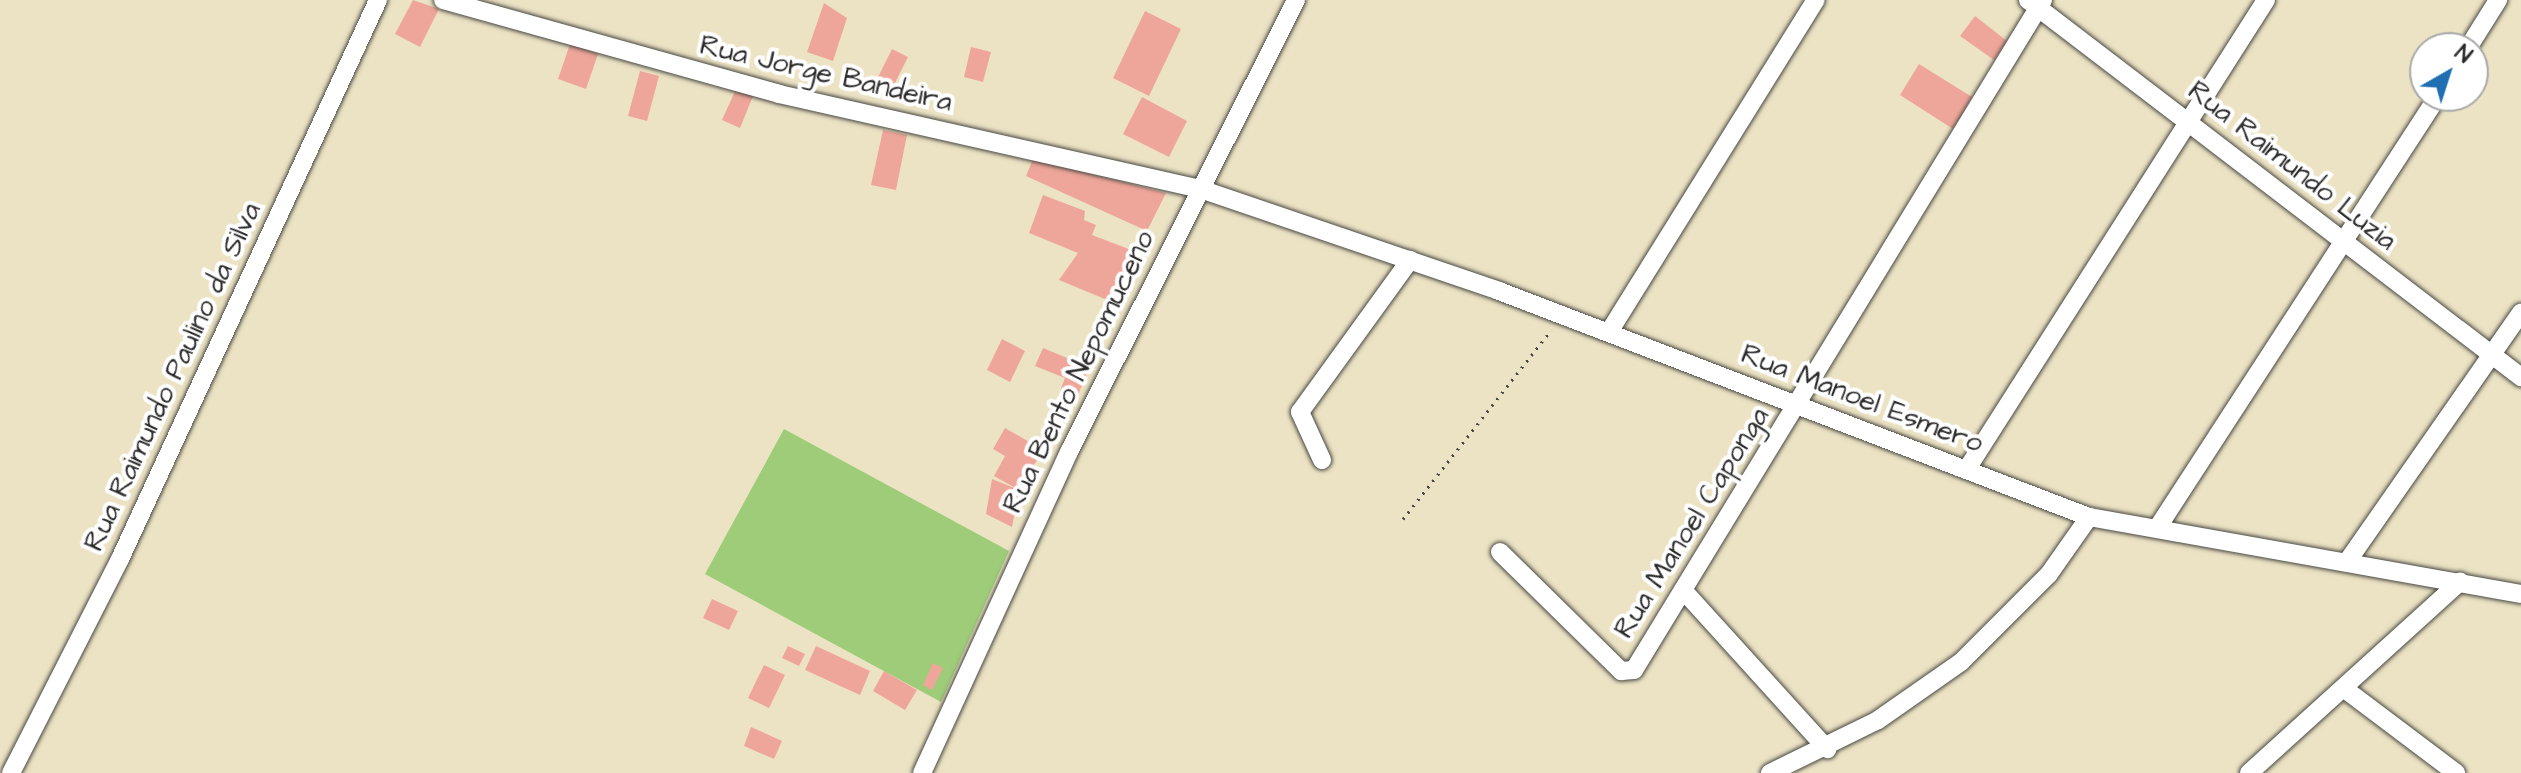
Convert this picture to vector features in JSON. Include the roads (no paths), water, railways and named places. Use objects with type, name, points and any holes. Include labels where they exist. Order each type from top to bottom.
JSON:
[{"type":"street","name":"Rua Raimundo Paulino da Silva","points":[[11,773],[120,559],[378,0]]},
{"type":"street","name":"Rua Jorge Bandeira","points":[[443,0],[779,94],[1200,189]]},
{"type":"street","name":"Rua Bento Nepomuceno","points":[[922,773],[1200,189],[1296,0]]},
{"type":"street","points":[[1609,332],[1816,0]]},
{"type":"street","points":[[1967,469],[2186,120],[2266,0]]},
{"type":"street","points":[[2478,32],[2498,0]]},
{"type":"street","name":"Rua Raimundo Luzia","points":[[2037,3],[2521,377]]},
{"type":"street","name":"Rua Manoel Caponga","points":[[1500,552],[1625,674],[1683,590],[1796,406],[2037,3]]},
{"type":"street","points":[[2158,527],[2428,112]]},
{"type":"street","name":"Rua Manoel Esmero","points":[[1200,189],[1609,332],[2089,517],[2521,594]]},
{"type":"street","points":[[1322,460],[1300,412],[1410,260]]},
{"type":"street","points":[[2347,562],[2521,313]]},
{"type":"street","points":[[1770,773],[1827,749],[1961,662],[2049,574],[2089,517]]},
{"type":"street","points":[[2249,773],[2346,690],[2460,582]]},
{"type":"street","points":[[1683,590],[1827,749]]},
{"type":"street","points":[[2346,690],[2456,773]]}]
